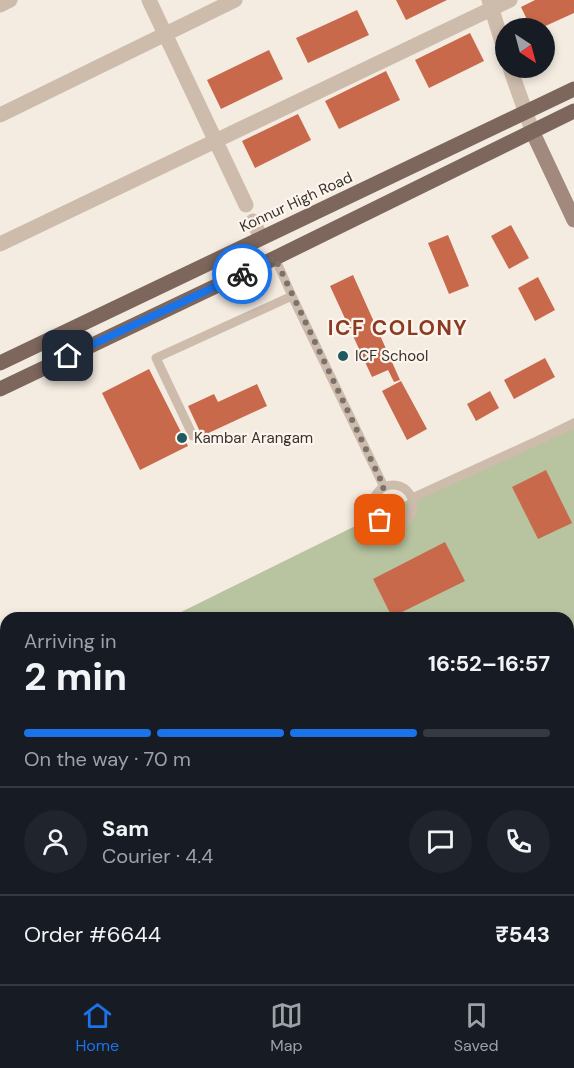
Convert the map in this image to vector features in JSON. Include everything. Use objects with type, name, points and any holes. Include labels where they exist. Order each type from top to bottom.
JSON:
[{"type":"main road","name":"Konnur High Road","points":[[0,363],[574,89]]},
{"type":"main road","points":[[0,389],[275,258],[574,111]]},
{"type":"street","points":[[0,5],[10,0]]},
{"type":"street","points":[[149,0],[217,140],[246,206]]},
{"type":"street","points":[[0,115],[235,0]]},
{"type":"street","points":[[0,244],[490,5],[510,0]]},
{"type":"street","points":[[490,5],[495,21]]},
{"type":"street","points":[[513,78],[533,133],[574,220]]},
{"type":"street","points":[[253,221],[261,238]]},
{"type":"lane","points":[[275,258],[384,487]]},
{"type":"lane","points":[[193,436],[156,358],[292,296]]},
{"type":"lane","points":[[412,498],[574,424]]},
{"type":"lane","points":[[384,487],[397,486],[412,498]]},
{"type":"lane","points":[[384,487],[373,503],[376,515],[386,523],[398,524],[409,516],[412,498]]},
{"type":"green space","points":[[574,418],[574,612],[181,612]]},
{"type":"building","points":[[396,0],[447,0],[406,20]]},
{"type":"building","points":[[535,0],[574,0],[574,13],[555,22],[555,18],[526,18],[521,7]]},
{"type":"building","points":[[357,10],[369,35],[308,63],[296,38]]},
{"type":"building","points":[[470,33],[484,61],[429,88],[415,60]]},
{"type":"building","points":[[269,50],[283,79],[221,109],[207,80]]},
{"type":"building","points":[[386,71],[400,100],[339,129],[325,101]]},
{"type":"building","points":[[298,114],[311,140],[255,168],[242,141]]},
{"type":"building","points":[[511,225],[529,258],[509,269],[491,236]]},
{"type":"building","points":[[448,235],[469,286],[449,294],[428,243]]},
{"type":"building","points":[[353,275],[400,380],[394,382],[388,370],[372,377],[330,286]]},
{"type":"building","points":[[538,277],[555,310],[535,321],[518,288]]},
{"type":"building","points":[[545,358],[555,377],[514,399],[504,380]]},
{"type":"building","points":[[149,369],[188,446],[140,470],[102,393]]},
{"type":"building","points":[[401,381],[427,429],[407,440],[382,391]]},
{"type":"building","points":[[257,384],[267,406],[202,436],[188,406],[214,394],[218,402]]},
{"type":"building","points":[[490,391],[499,408],[476,421],[467,404]]},
{"type":"building","points":[[546,470],[572,523],[538,539],[512,487]]},
{"type":"building","points":[[445,542],[465,581],[402,612],[390,612],[373,579]]},
{"type":"way so far","points":[[242,274],[275,258],[384,487],[375,496],[373,503],[380,520]]},
{"type":"place","name":"ICF School","points":[[343,356]]},
{"type":"place","name":"Kambar Arangam","points":[[182,438]]},
{"type":"district","name":"ICF COLONY","points":[[398,328]]},
{"type":"route","points":[[68,356],[242,274]]}]
